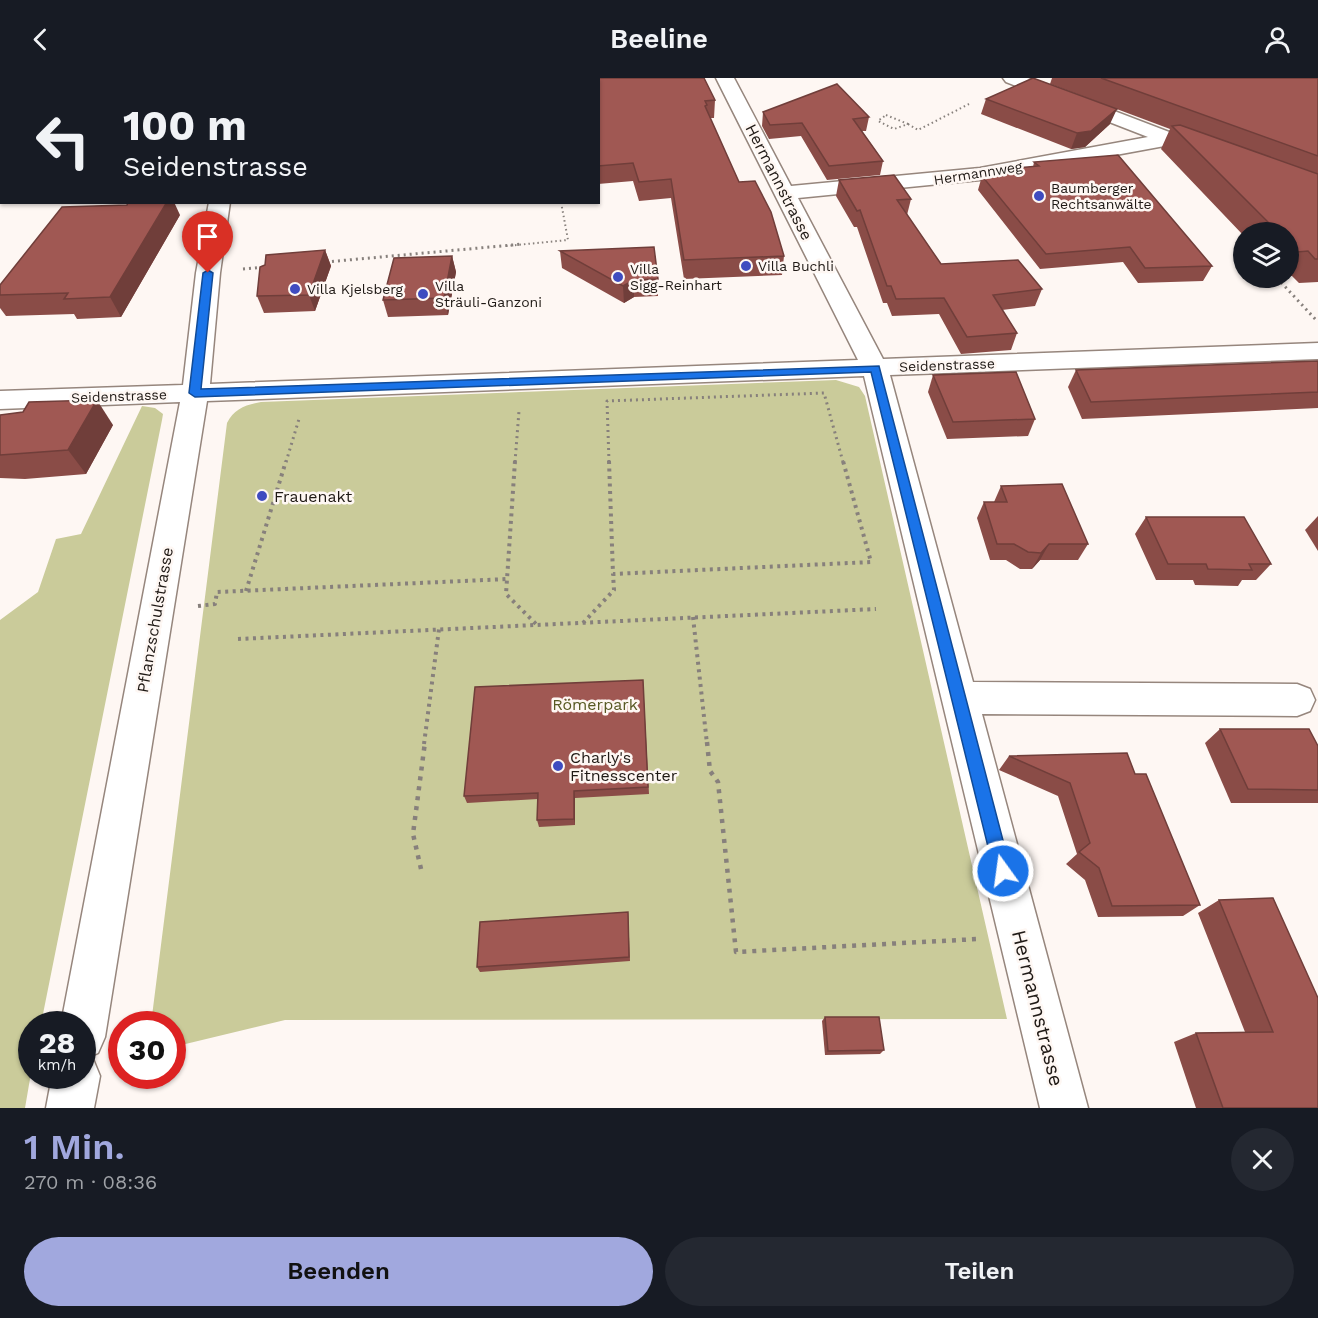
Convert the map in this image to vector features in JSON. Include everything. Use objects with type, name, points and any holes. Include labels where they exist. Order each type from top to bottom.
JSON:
[{"type":"street","name":"Hermannstrasse","points":[[724,78],[875,368],[1064,1108]]},
{"type":"street","points":[[1012,78],[1191,147]]},
{"type":"street","name":"Hermannweg","points":[[784,193],[980,174],[1170,139]]},
{"type":"street","name":"Pflanzschulstrasse","points":[[87,1011],[195,393],[208,273],[220,204]]},
{"type":"street","name":"Seidenstrasse","points":[[0,400],[1318,351]]},
{"type":"street","points":[[959,698],[1296,700]]},
{"type":"street","points":[[70,1108],[74,1089]]},
{"type":"path","points":[[908,124],[894,129],[878,121],[886,115],[908,124],[918,130],[969,104]]},
{"type":"path","points":[[321,262],[568,240],[561,204]]},
{"type":"path","points":[[238,270],[274,267]]},
{"type":"path","points":[[1287,288],[1318,321]]},
{"type":"path","points":[[583,622],[614,590],[607,401],[824,393],[871,562],[614,574]]},
{"type":"path","points":[[519,406],[506,594],[537,625]]},
{"type":"path","points":[[246,591],[300,414]]},
{"type":"path","points":[[191,607],[215,604],[217,592],[508,579]]},
{"type":"path","points":[[238,639],[876,609]]},
{"type":"path","points":[[693,617],[710,771],[717,782],[735,952],[1019,936]]},
{"type":"path","points":[[421,869],[414,834],[440,629]]},
{"type":"green space","name":"Römerpark","points":[[836,380],[859,387],[865,396],[1007,1019],[285,1020],[186,1044],[186,1011],[153,1011],[227,423],[233,414],[245,406],[261,402]]},
{"type":"green space","points":[[142,406],[155,408],[163,414],[162,420],[44,1011],[18,1011],[18,1089],[28,1089],[25,1108],[0,1108],[0,620],[38,592],[56,539],[81,534]]},
{"type":"building","points":[[600,78],[704,78],[715,100],[705,101],[707,105],[705,106],[739,182],[755,181],[771,212],[784,256],[684,260],[671,179],[639,182],[633,163],[600,166]]},
{"type":"building","points":[[1033,78],[1117,109],[1091,131],[1077,133],[986,99]]},
{"type":"building","points":[[1101,78],[1318,78],[1318,156]]},
{"type":"building","points":[[837,84],[869,117],[853,119],[883,161],[829,166],[802,123],[770,125],[763,112]]},
{"type":"building","points":[[1180,125],[1318,174],[1318,259],[1315,259],[1308,251],[1299,252],[1299,222],[1268,222],[1172,126]]},
{"type":"building","points":[[1118,155],[1212,266],[1145,268],[1130,247],[1046,254],[982,176],[1019,173],[1015,168],[1039,166],[1034,162]]},
{"type":"building","points":[[894,175],[911,199],[897,200],[941,264],[1018,260],[1042,289],[993,295],[1017,333],[967,337],[944,298],[896,299],[891,286],[887,286],[860,210],[857,211],[839,180]]},
{"type":"building","points":[[166,204],[110,297],[64,299],[68,293],[0,295],[0,285],[62,207]]},
{"type":"building","points":[[654,247],[658,279],[634,280],[623,286],[560,251]]},
{"type":"building","points":[[325,250],[309,295],[257,296],[260,267],[265,265],[266,255]]},
{"type":"building","points":[[452,256],[444,298],[383,300],[394,258]]},
{"type":"building","points":[[1318,361],[1318,392],[1091,402],[1076,370]]},
{"type":"building","points":[[1016,372],[1035,419],[953,422],[933,375]]},
{"type":"building","points":[[97,400],[68,450],[0,455],[0,415],[23,412],[29,402]]},
{"type":"building","points":[[1062,484],[1088,544],[1049,544],[1041,553],[1028,552],[1014,544],[997,544],[984,502],[1007,502],[1001,486]]},
{"type":"building","points":[[1146,517],[1244,517],[1271,564],[1249,564],[1252,570],[1208,569],[1206,564],[1168,564]]},
{"type":"building","points":[[643,680],[648,787],[574,791],[574,819],[537,820],[538,793],[464,796],[475,687]]},
{"type":"building","points":[[1220,729],[1309,729],[1318,746],[1318,790],[1248,789]]},
{"type":"building","points":[[1127,753],[1135,774],[1146,774],[1200,905],[1112,906],[1099,868],[1079,852],[1090,843],[1070,783],[1009,756]]},
{"type":"building","points":[[1273,898],[1318,998],[1318,1108],[1223,1108],[1196,1033],[1273,1032],[1219,900]]},
{"type":"building","points":[[628,912],[629,957],[477,967],[480,922]]},
{"type":"building","points":[[825,1017],[879,1017],[884,1050],[828,1051]]},
{"type":"place","name":"Baumberger Rechtsanwälte","points":[[1039,196]]},
{"type":"place","name":"Villa Buchli","points":[[746,266]]},
{"type":"place","name":"Villa Sigg-Reinhart","points":[[618,277]]},
{"type":"place","name":"Villa Kjelsberg","points":[[295,289]]},
{"type":"place","name":"Villa Sträuli-Ganzoni","points":[[423,294]]},
{"type":"place","name":"Frauenakt","points":[[262,496]]},
{"type":"place","name":"Charly's Fitnesscenter","points":[[558,766]]},
{"type":"route","points":[[208,273],[195,393],[246,393],[875,368],[1003,871]]}]
